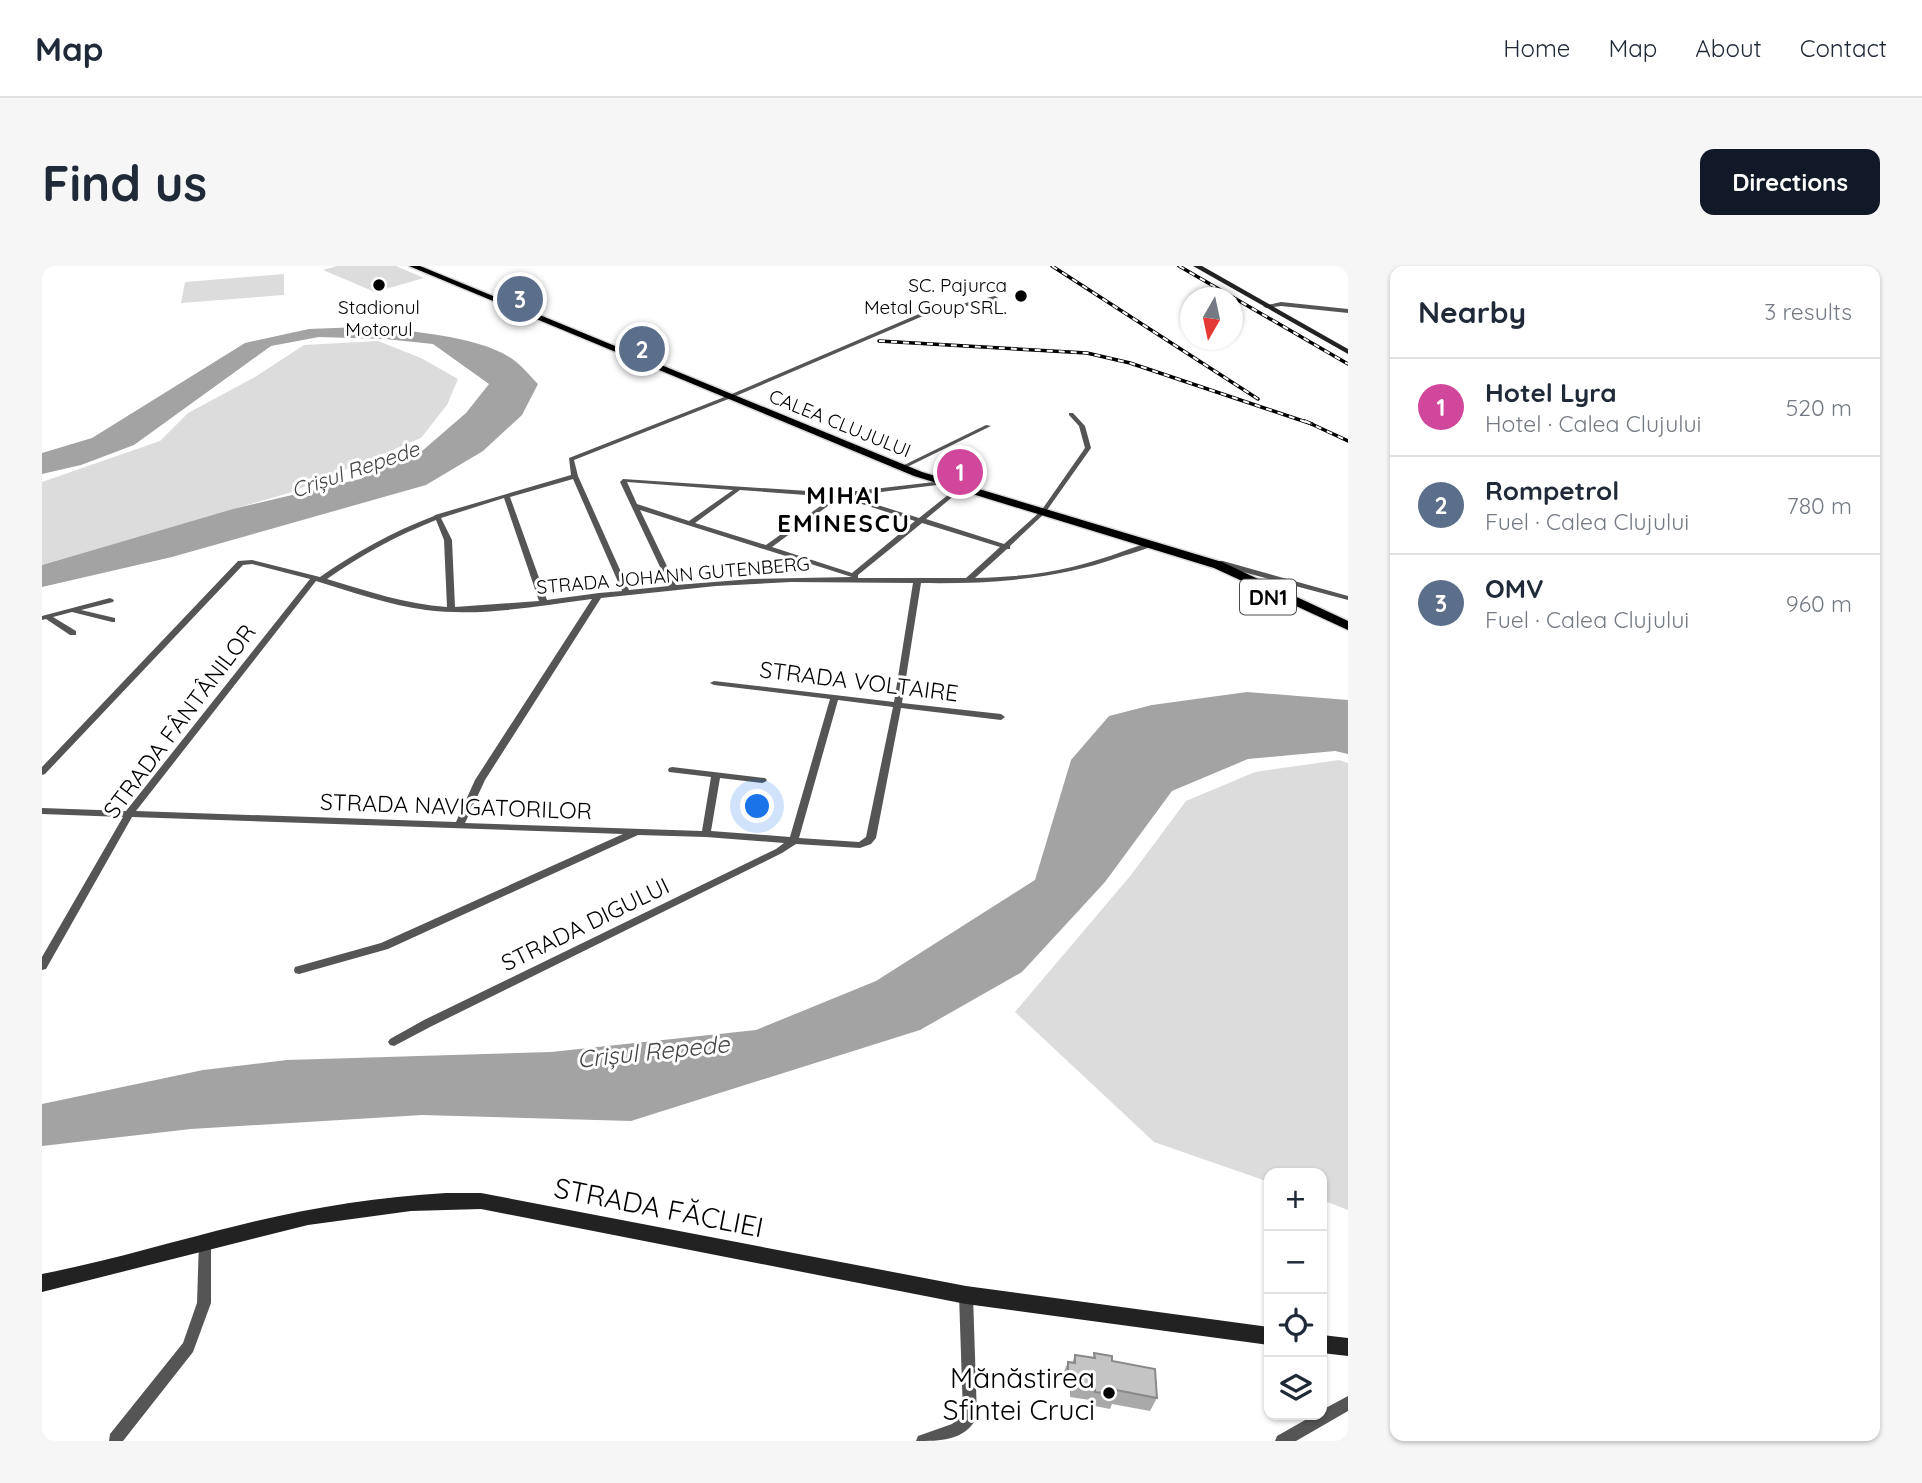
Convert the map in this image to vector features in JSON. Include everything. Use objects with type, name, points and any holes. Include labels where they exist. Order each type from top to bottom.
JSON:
[{"type":"main road","name":"CALEA CLUJULUI","points":[[413,266],[901,468],[1189,556]]},
{"type":"main road","name":"DN1","points":[[1189,556],[1214,572],[1348,626]]},
{"type":"main road","name":"DN1","points":[[1189,556],[1218,565],[1279,594],[1348,635]]},
{"type":"main road","points":[[1214,572],[1227,575],[1267,594],[1279,594]]},
{"type":"street","points":[[1197,266],[1348,352]]},
{"type":"street","points":[[626,592],[575,476],[571,458],[729,397],[921,315],[995,298]]},
{"type":"street","points":[[1266,306],[1281,304],[1348,311]]},
{"type":"street","points":[[969,581],[1044,512],[1088,448],[1082,426],[1072,414]]},
{"type":"street","points":[[901,468],[988,426]]},
{"type":"street","name":"STRADA FÂNTÂNILOR","points":[[42,966],[130,812],[318,579],[386,536],[437,516],[575,476]]},
{"type":"street","points":[[673,587],[625,480],[839,495],[943,483]]},
{"type":"street","points":[[690,523],[739,488]]},
{"type":"street","points":[[853,575],[960,488]]},
{"type":"street","points":[[839,495],[1007,547]]},
{"type":"street","points":[[767,548],[839,495]]},
{"type":"street","points":[[507,497],[543,601]]},
{"type":"street","points":[[635,506],[872,581]]},
{"type":"street","points":[[437,516],[448,540],[451,610]]},
{"type":"street","name":"STRADA JOHANN GUTENBERG","points":[[42,772],[241,563],[252,562],[318,579],[378,600],[426,609],[451,610],[673,587],[808,578],[917,583],[969,581],[1062,572],[1152,544]]},
{"type":"street","name":"CALEA CLUJULUI","points":[[1189,556],[1348,598]]},
{"type":"street","points":[[898,704],[917,583]]},
{"type":"street","points":[[1279,594],[1291,583]]},
{"type":"street","points":[[459,825],[480,780],[599,595]]},
{"type":"street","points":[[45,617],[110,600]]},
{"type":"street","points":[[72,610],[112,620]]},
{"type":"street","points":[[45,617],[73,633]]},
{"type":"street","name":"STRADA VOLTAIRE","points":[[714,684],[1001,717]]},
{"type":"street","points":[[794,840],[835,697]]},
{"type":"street","name":"STRADA NAVIGATORILOR","points":[[42,811],[706,834],[860,845],[871,838],[898,704]]},
{"type":"street","points":[[672,770],[762,780]]},
{"type":"street","points":[[706,834],[716,775]]},
{"type":"street","points":[[299,970],[384,946],[636,832]]},
{"type":"street","name":"STRADA DIGULUI","points":[[394,1042],[779,851],[794,840]]},
{"type":"street","name":"STRADA FĂCLIEI","points":[[42,1283],[139,1261],[205,1241],[306,1217],[442,1200],[481,1201],[965,1295],[1264,1335]]},
{"type":"street","points":[[115,1439],[188,1347],[204,1303],[205,1241]]},
{"type":"street","points":[[923,1441],[956,1430],[970,1417],[965,1295]]},
{"type":"street","points":[[1327,1344],[1348,1347]]},
{"type":"street","points":[[1282,1441],[1348,1403]]},
{"type":"shaded area","name":"Stadionul Motorul","points":[[337,266],[396,266],[424,278],[375,292],[323,270]]},
{"type":"shaded area","points":[[284,274],[284,295],[181,303],[185,282]]},
{"type":"shaded area","points":[[378,341],[421,358],[458,379],[447,405],[421,438],[292,492],[42,565],[42,482],[160,441],[188,413],[255,377],[304,345]]},
{"type":"shaded area","points":[[1339,760],[1348,763],[1348,1210],[1327,1202],[1327,1168],[1264,1168],[1264,1180],[1154,1142],[1015,1012],[1131,875],[1186,801],[1255,772]]},
{"type":"water","points":[[360,327],[440,335],[483,345],[515,361],[538,384],[522,415],[483,451],[426,485],[172,557],[42,587],[42,565],[233,509],[360,479],[422,451],[466,413],[489,384],[433,344],[319,337],[271,346],[134,445],[81,465],[42,474],[42,453],[92,438],[245,343],[309,329]]},
{"type":"water","name":"Crișul Repede","points":[[1247,692],[1348,700],[1348,754],[1335,751],[1248,759],[1172,791],[1105,882],[1022,972],[920,1030],[631,1121],[422,1115],[191,1129],[42,1146],[42,1104],[203,1070],[287,1060],[551,1052],[756,1030],[876,981],[1035,880],[1071,760],[1109,716],[1152,705]]},
{"type":"building","points":[[1094,1353],[1112,1356],[1112,1361],[1155,1369],[1157,1398],[1116,1390],[1116,1395],[1095,1392],[1095,1387],[1076,1383],[1075,1375],[1068,1374],[1068,1362],[1075,1363],[1075,1355],[1095,1358]]},
{"type":"railway","points":[[1052,266],[1258,399]]},
{"type":"railway","points":[[1179,266],[1348,364]]},
{"type":"railway","points":[[879,341],[1087,353],[1130,363],[1310,423]]},
{"type":"railway","points":[[1305,421],[1310,423]]},
{"type":"railway","points":[[1310,423],[1348,441]]},
{"type":"place","name":"Stadionul Motorul","points":[[379,285]]},
{"type":"place","name":"SC. Pajurca Metal Goup SRL.","points":[[1021,296]]},
{"type":"place","name":"OMV","points":[[520,299]]},
{"type":"place","name":"Rompetrol","points":[[642,349]]},
{"type":"place","name":"Hotel Lyra","points":[[960,472]]},
{"type":"place","name":"Mănăstirea Sfintei Cruci","points":[[1109,1393]]},
{"type":"district","name":"MIHAI EMINESCU","points":[[844,509]]}]
